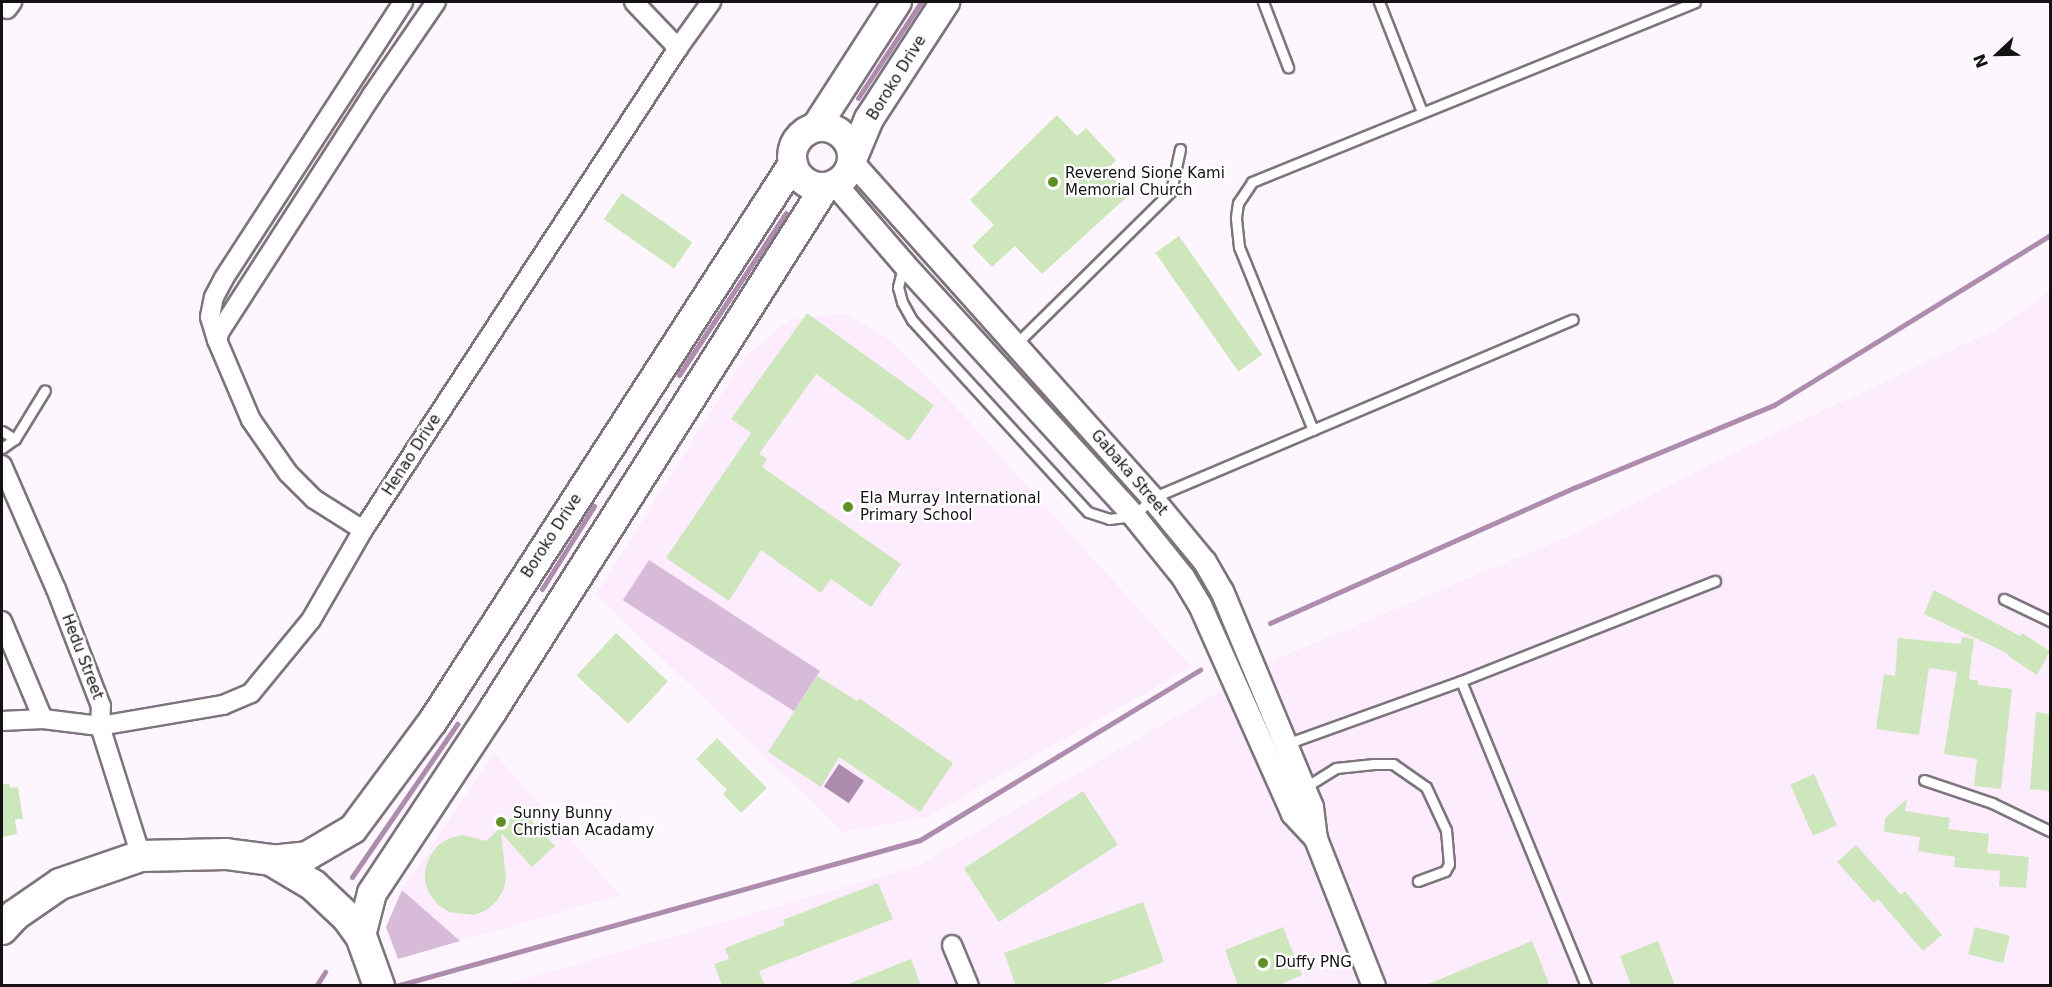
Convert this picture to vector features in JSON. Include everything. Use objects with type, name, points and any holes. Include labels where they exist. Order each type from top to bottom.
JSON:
[{"type":"highway","points":[[2,930],[15,915],[60,884],[141,856],[226,854],[271,860],[313,885],[347,917],[364,944],[379,986]]},
{"type":"main road","points":[[816,126],[838,130],[849,142],[841,172],[805,182],[793,164],[794,144],[807,130],[816,126],[897,2]]},
{"type":"main road","name":"Boroko Drive","points":[[364,944],[372,893],[841,172],[869,119],[945,2]]},
{"type":"main road","name":"Boroko Drive","points":[[271,860],[307,856],[353,829],[433,721],[793,164]]},
{"type":"street","points":[[363,530],[314,499],[288,473],[251,420],[210,317],[214,297],[224,278],[403,2]]},
{"type":"street","points":[[218,336],[372,95],[436,2]]},
{"type":"street","points":[[634,2],[678,48]]},
{"type":"street","name":"Henao Drive","points":[[2,721],[43,719],[100,726],[223,705],[251,693],[275,667],[311,620],[363,530],[678,48],[711,2]]},
{"type":"street","name":"Gabaka Street","points":[[841,172],[904,264],[1134,516],[1182,577],[1200,605],[1293,814],[1316,839]]},
{"type":"street","name":"Gabaka Street","points":[[841,172],[1014,345],[1152,498],[1205,562],[1222,591],[1312,807],[1316,839],[1374,986]]},
{"type":"street","name":"Hedu Street","points":[[2,465],[56,589],[101,706],[100,726],[141,856]]},
{"type":"street","points":[[2,621],[43,719]]},
{"type":"street","points":[[951,945],[969,986]]},
{"type":"lane","points":[[1263,2],[1288,67]]},
{"type":"lane","points":[[1379,2],[1422,112]]},
{"type":"lane","points":[[1314,430],[1239,247],[1236,217],[1238,203],[1252,182],[1695,2]]},
{"type":"lane","points":[[1014,345],[1171,191],[1180,149]]},
{"type":"lane","points":[[904,264],[898,287],[902,302],[912,320],[1088,512],[1109,519],[1134,516],[1152,498],[1573,319]]},
{"type":"lane","points":[[2,448],[15,439],[45,390]]},
{"type":"lane","points":[[2,431],[15,439]]},
{"type":"lane","points":[[1286,744],[1461,681],[1715,581]]},
{"type":"lane","points":[[2004,599],[2050,621]]},
{"type":"lane","points":[[1461,681],[1586,986]]},
{"type":"lane","points":[[1304,788],[1336,768],[1374,764],[1393,764],[1426,787],[1446,830],[1449,864],[1444,871],[1418,881]]},
{"type":"lane","points":[[1924,780],[1992,803],[2050,831]]},
{"type":"shaded area","points":[[2050,291],[2050,985],[501,986],[917,866],[1274,660],[1581,531],[1716,461],[1999,328]]},
{"type":"shaded area","name":"Ela Murray International Primary School","points":[[846,313],[890,340],[966,418],[1191,667],[927,817],[843,832],[596,595],[745,357],[789,320]]},
{"type":"shaded area","points":[[649,560],[820,671],[794,711],[623,600]]},
{"type":"shaded area","name":"Sunny Bunny Christian Acadamy","points":[[494,753],[620,895],[398,959],[386,927],[402,890]]},
{"type":"shaded area","points":[[839,764],[864,781],[849,803],[824,786]]},
{"type":"shaded area","points":[[402,890],[460,941],[398,959],[386,927]]},
{"type":"building","name":"Reverend Sione Kami Memorial Church","points":[[1057,115],[1077,136],[1086,128],[1116,160],[1107,170],[1129,195],[1042,274],[1015,246],[992,267],[972,246],[994,225],[970,200]]},
{"type":"building","points":[[622,193],[692,242],[674,269],[604,219]]},
{"type":"building","points":[[1179,236],[1262,355],[1238,371],[1155,253]]},
{"type":"building","points":[[807,313],[934,405],[909,441],[816,374],[759,454],[767,459],[762,467],[901,564],[871,607],[831,579],[821,593],[761,550],[729,601],[666,558],[751,433],[731,419]]},
{"type":"building","points":[[1934,590],[2020,636],[2022,633],[2050,651],[2037,675],[2008,656],[2009,654],[1924,614]]},
{"type":"building","points":[[616,633],[668,681],[628,724],[576,675]]},
{"type":"building","points":[[1962,637],[1974,639],[1969,679],[1978,681],[1978,685],[2012,689],[2001,789],[1974,786],[1977,759],[1944,754],[1957,672],[1929,668],[1919,735],[1876,729],[1884,674],[1895,676],[1898,638],[1961,644]]},
{"type":"building","points":[[817,676],[857,701],[859,698],[953,763],[920,812],[839,757],[821,787],[768,752]]},
{"type":"building","points":[[2036,712],[2050,714],[2050,791],[2030,789]]},
{"type":"building","points":[[717,738],[767,788],[741,813],[723,794],[727,790],[696,759]]},
{"type":"building","points":[[1814,774],[1837,825],[1813,836],[1790,785]]},
{"type":"building","points":[[2,784],[9,784],[10,788],[18,787],[23,819],[15,819],[17,834],[2,837]]},
{"type":"building","points":[[1083,791],[1118,845],[999,922],[964,868]]},
{"type":"building","points":[[1907,799],[1905,811],[1950,818],[1948,829],[1989,834],[1987,853],[2029,857],[2026,888],[1999,886],[2000,871],[1954,867],[1955,857],[1918,851],[1920,837],[1884,832],[1885,818]]},
{"type":"building","points":[[521,809],[555,846],[532,867],[501,833],[506,878],[503,891],[496,902],[475,915],[449,912],[438,905],[430,895],[425,883],[425,869],[438,845],[450,838],[463,835],[486,841]]},
{"type":"building","points":[[1856,845],[1901,895],[1905,891],[1942,935],[1923,951],[1878,899],[1874,903],[1837,862]]},
{"type":"building","points":[[878,883],[893,919],[759,971],[765,986],[722,986],[714,964],[729,959],[725,948],[785,925],[783,920]]},
{"type":"building","points":[[1143,902],[1164,962],[1098,986],[1016,986],[1004,953]]},
{"type":"building","name":"Duffy PNG","points":[[1283,927],[1302,975],[1277,986],[1238,986],[1225,950]]},
{"type":"building","points":[[1975,927],[2010,936],[2003,963],[1968,954]]},
{"type":"building","points":[[1532,941],[1550,986],[1426,986],[1426,985]]},
{"type":"building","points":[[1658,941],[1675,986],[1631,986],[1620,956]]},
{"type":"building","points":[[911,959],[921,986],[846,986],[846,985]]},
{"type":"waterway","points":[[858,98],[921,2]]},
{"type":"waterway","points":[[679,375],[786,213]]},
{"type":"waterway","points":[[1270,623],[1576,487],[1774,405],[2050,235]]},
{"type":"waterway","points":[[542,589],[594,506]]},
{"type":"waterway","points":[[396,986],[920,840],[1200,670]]},
{"type":"waterway","points":[[352,877],[457,724]]},
{"type":"waterway","points":[[316,986],[325,972]]},
{"type":"place","name":"Reverend Sione Kami Memorial Church","points":[[1053,182]]},
{"type":"place","name":"Ela Murray International Primary School","points":[[848,507]]},
{"type":"place","name":"Sunny Bunny Christian Acadamy","points":[[501,822]]},
{"type":"place","name":"Duffy PNG","points":[[1263,963]]}]
